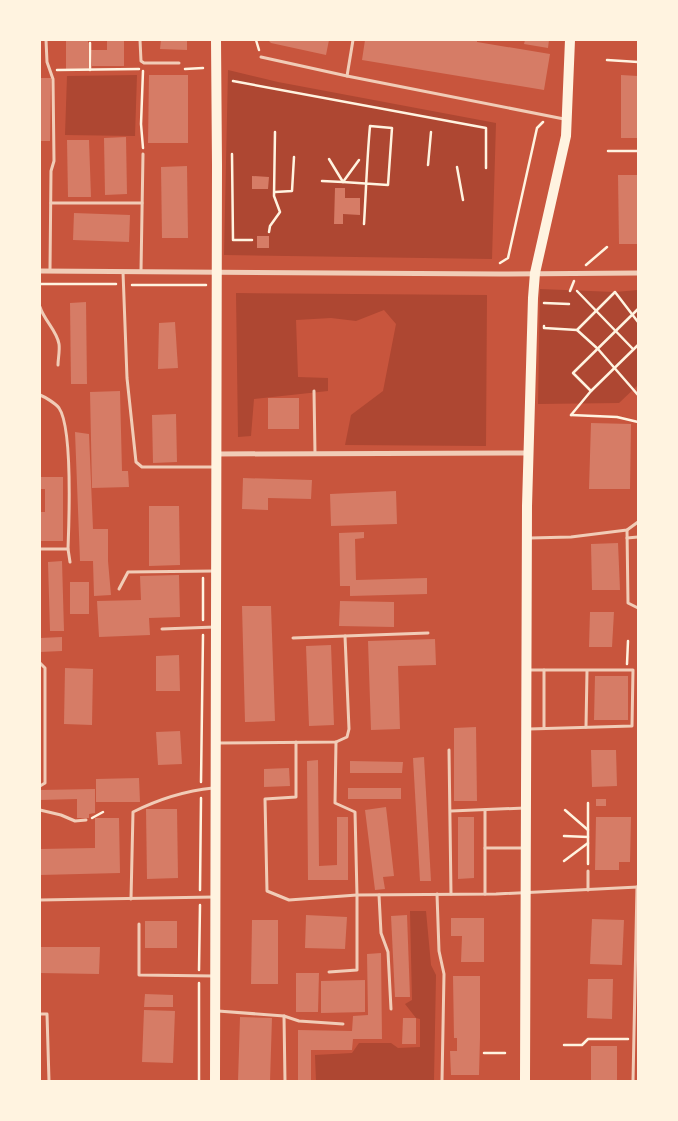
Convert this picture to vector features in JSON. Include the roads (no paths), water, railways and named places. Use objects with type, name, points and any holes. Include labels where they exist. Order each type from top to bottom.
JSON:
[{"type":"main road","points":[[215,1081],[216,40]]},
{"type":"main road","points":[[525,1081],[528,454],[535,273],[566,136],[570,40]]},
{"type":"street","points":[[40,270],[638,273]]},
{"type":"street","points":[[215,454],[528,454]]},
{"type":"lane","points":[[46,40],[47,62],[53,79],[54,160],[52,171],[50,270]]},
{"type":"lane","points":[[140,40],[141,61],[144,63],[179,63]]},
{"type":"lane","points":[[347,76],[353,40]]},
{"type":"lane","points":[[261,57],[566,120]]},
{"type":"lane","points":[[141,271],[143,154]]},
{"type":"lane","points":[[51,203],[142,203]]},
{"type":"lane","points":[[123,271],[128,378],[136,462],[142,467],[215,467]]},
{"type":"lane","points":[[40,307],[43,316],[52,328],[59,343],[58,365]]},
{"type":"lane","points":[[314,392],[315,454]]},
{"type":"lane","points":[[40,395],[59,408],[64,423],[69,470],[68,549],[70,562]]},
{"type":"lane","points":[[527,538],[570,538],[627,530],[638,522]]},
{"type":"lane","points":[[627,530],[628,603],[638,608]]},
{"type":"lane","points":[[627,538],[638,537]]},
{"type":"lane","points":[[40,549],[68,549]]},
{"type":"lane","points":[[119,589],[128,572],[215,570]]},
{"type":"lane","points":[[162,629],[216,627]]},
{"type":"lane","points":[[294,638],[428,633]]},
{"type":"lane","points":[[216,743],[336,742],[347,737],[349,729],[345,636]]},
{"type":"lane","points":[[40,663],[45,668],[45,783],[40,786]]},
{"type":"lane","points":[[526,670],[633,670],[632,726]]},
{"type":"lane","points":[[544,670],[544,728]]},
{"type":"lane","points":[[586,728],[587,670]]},
{"type":"lane","points":[[526,729],[638,726]]},
{"type":"lane","points":[[296,742],[296,797],[265,799],[267,891],[289,900],[357,895],[485,894],[637,887],[634,1081]]},
{"type":"lane","points":[[329,972],[357,970],[355,812],[335,803],[336,742]]},
{"type":"lane","points":[[449,750],[451,894]]},
{"type":"lane","points":[[131,899],[132,812],[159,799],[179,793],[215,788]]},
{"type":"lane","points":[[451,812],[526,808]]},
{"type":"lane","points":[[40,810],[61,814],[75,821],[86,820]]},
{"type":"lane","points":[[485,810],[485,894]]},
{"type":"lane","points":[[485,848],[526,848]]},
{"type":"lane","points":[[588,870],[588,890]]},
{"type":"lane","points":[[437,894],[439,951],[444,974],[442,1081]]},
{"type":"lane","points":[[379,895],[381,933],[388,952],[391,1009]]},
{"type":"lane","points":[[40,900],[215,897]]},
{"type":"lane","points":[[139,924],[139,975],[215,976]]},
{"type":"lane","points":[[215,1011],[225,1010],[284,1016],[299,1021],[343,1024]]},
{"type":"lane","points":[[40,1014],[47,1014],[49,1081]]},
{"type":"lane","points":[[284,1016],[285,1081]]}]
